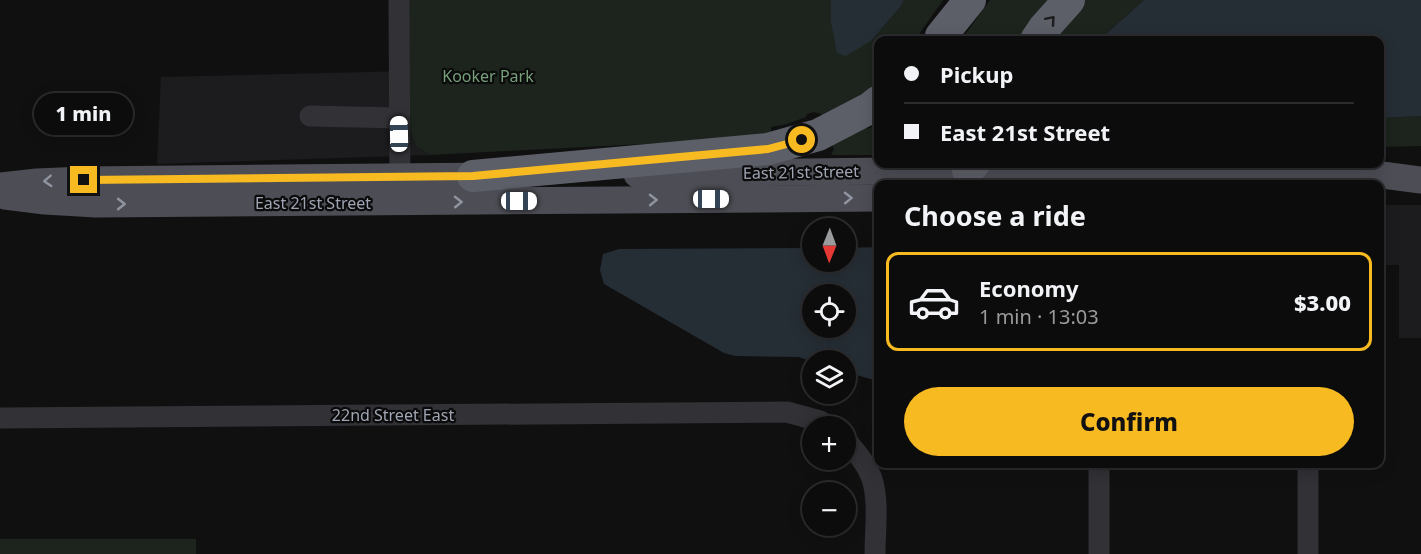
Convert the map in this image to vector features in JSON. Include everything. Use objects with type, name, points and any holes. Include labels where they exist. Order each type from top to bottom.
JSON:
[{"type":"highway","points":[[940,36],[957,0]]},
{"type":"highway","points":[[941,36],[970,0]]},
{"type":"highway","points":[[1039,36],[1069,0]]},
{"type":"highway","points":[[473,176],[768,149],[818,135],[874,105]]},
{"type":"main road","name":"East 21st Street","points":[[0,195],[96,204],[400,189],[473,176],[962,173],[1306,175],[1337,169],[1421,180]]},
{"type":"main road","name":"East 21st Street","points":[[0,186],[84,180],[400,189],[874,198]]},
{"type":"main road","name":"East 21st Street","points":[[1384,186],[1421,180]]},
{"type":"street","points":[[399,0],[400,189]]},
{"type":"street","points":[[310,116],[399,118]]},
{"type":"street","name":"22nd Street East","points":[[0,418],[787,412],[802,416]]},
{"type":"street","points":[[856,452],[872,479],[875,499],[875,554]]},
{"type":"street","points":[[1099,468],[1099,554]]},
{"type":"street","points":[[1308,468],[1308,554]]},
{"type":"shaded area","points":[[831,0],[904,0],[872,40],[846,56],[837,53],[831,22]]},
{"type":"shaded area","points":[[1144,0],[1421,0],[1421,116],[1384,118],[1384,36],[1105,35]]},
{"type":"shaded area","points":[[410,71],[410,130],[416,146],[430,155],[157,164],[161,77]]},
{"type":"shaded area","points":[[1384,205],[1421,205],[1421,338],[1399,338],[1399,265],[1384,265]]},
{"type":"shaded area","points":[[874,247],[874,380],[856,375],[856,350],[802,350],[802,358],[735,356],[724,353],[604,284],[600,270],[603,254],[619,249],[802,248],[802,272],[856,272],[856,248]]},
{"type":"green space","name":"Kooker Park","points":[[409,0],[831,0],[831,22],[872,40],[874,38],[874,90],[823,120],[821,114],[814,112],[787,124],[771,127],[771,135],[740,139],[430,155],[416,146],[410,130]]},
{"type":"green space","name":"Kooker Park","points":[[904,0],[943,0],[918,36],[875,36]]},
{"type":"green space","points":[[990,0],[1056,0],[1026,36],[964,36]]},
{"type":"green space","points":[[1084,0],[1144,0],[1104,36],[1052,36]]},
{"type":"green space","points":[[1421,116],[1421,146],[1384,147],[1384,118]]},
{"type":"green space","points":[[874,125],[874,155],[831,155],[834,149],[832,145],[867,127],[868,129]]},
{"type":"green space","points":[[0,539],[196,539],[196,554],[0,554]]},
{"type":"route","points":[[84,180],[473,176],[768,149],[802,140]]}]
